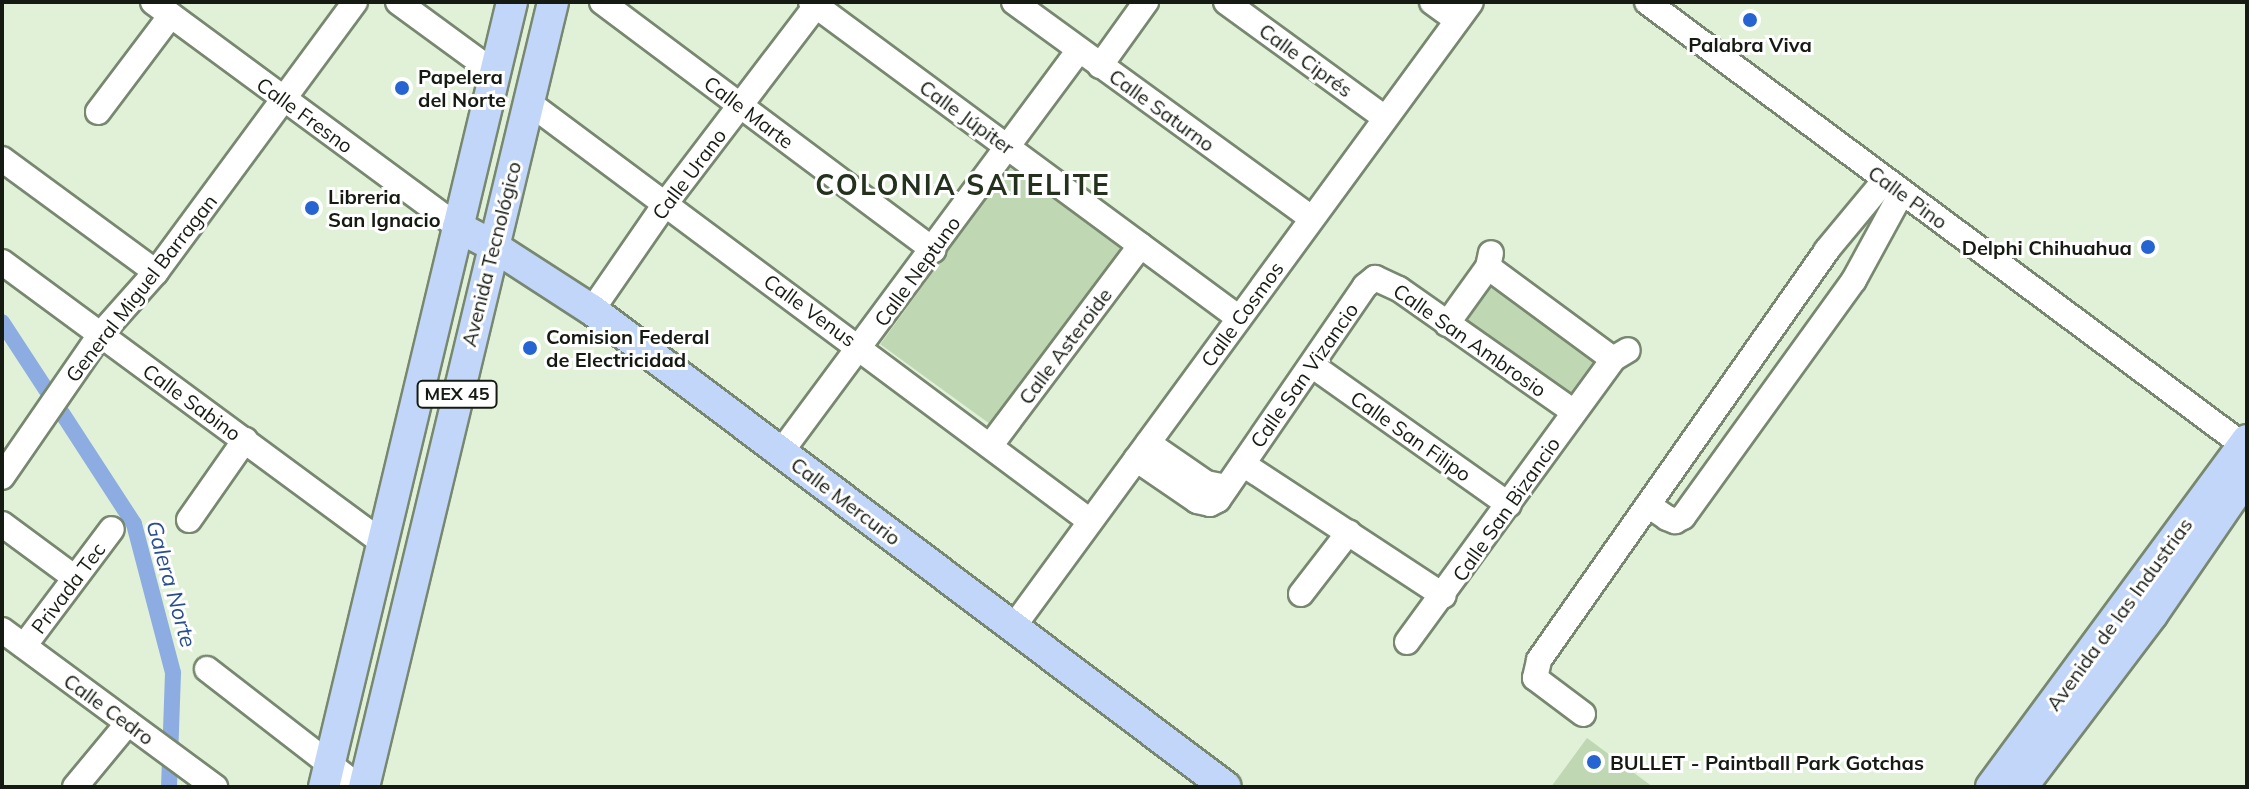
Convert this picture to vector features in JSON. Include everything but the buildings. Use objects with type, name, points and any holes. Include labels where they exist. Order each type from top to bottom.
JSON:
[{"type":"main road","name":"Avenida Tecnológico","points":[[327,776],[512,2]]},
{"type":"main road","name":"Avenida Tecnológico","points":[[361,787],[553,2]]},
{"type":"main road","name":"Calle Mercurio","points":[[458,227],[592,310],[1226,787]]},
{"type":"main road","name":"Avenida de las Industrias","points":[[2022,787],[2068,704],[2246,444]]},
{"type":"main road","name":"Avenida de las Industrias","points":[[1991,787],[2152,615],[2247,477]]},
{"type":"street","name":"General Miguel Barragan","points":[[2,477],[100,335],[156,272],[355,2]]},
{"type":"street","points":[[398,2],[495,73]]},
{"type":"street","name":"Calle Marte","points":[[602,2],[934,250]]},
{"type":"street","name":"Calle Saturno","points":[[1014,2],[1311,218]]},
{"type":"street","points":[[1100,66],[1146,2]]},
{"type":"street","name":"Calle Ciprés","points":[[1226,2],[1385,118]]},
{"type":"street","points":[[1432,2],[1464,11]]},
{"type":"street","name":"Calle Pino","points":[[1647,2],[2246,444]]},
{"type":"street","name":"Calle Urano","points":[[592,310],[665,204],[815,3]]},
{"type":"street","name":"Calle Júpiter","points":[[815,3],[1239,318]]},
{"type":"street","name":"Calle Fresno","points":[[162,9],[458,227]]},
{"type":"street","points":[[98,112],[162,9]]},
{"type":"street","name":"Calle Cosmos","points":[[1014,626],[1464,11]]},
{"type":"street","name":"Calle Neptuno","points":[[781,452],[934,250],[1079,50]]},
{"type":"street","name":"Calle Venus","points":[[528,102],[861,347],[1090,521]]},
{"type":"street","points":[[2,159],[156,272]]},
{"type":"street","points":[[1583,714],[1535,678],[1534,670],[1826,251],[1894,186]]},
{"type":"street","points":[[1648,505],[1675,521],[1683,517],[1854,280],[1894,186]]},
{"type":"street","points":[[1844,233],[1868,250]]},
{"type":"street","name":"Calle Asteroide","points":[[990,446],[1141,245]]},
{"type":"street","name":"Calle San Bizancio","points":[[1243,464],[1444,596],[1574,412],[1620,354],[1490,260],[1447,324]]},
{"type":"street","name":"Calle Sabino","points":[[2,262],[382,542]]},
{"type":"street","name":"Calle San Ambrosio","points":[[1365,286],[1379,278],[1574,412]]},
{"type":"street","name":"Calle San Vizancio","points":[[1243,464],[1365,286]]},
{"type":"street","name":"Calle San Filipo","points":[[1313,366],[1509,505]]},
{"type":"street","points":[[1738,374],[1769,395]]},
{"type":"street","points":[[189,520],[245,440]]},
{"type":"street","points":[[1142,451],[1189,497],[1204,504],[1218,500],[1243,464]]},
{"type":"street","points":[[2,524],[74,577]]},
{"type":"street","name":"Privada Tec","points":[[24,646],[112,529]]},
{"type":"street","points":[[1301,594],[1349,532]]},
{"type":"street","points":[[1407,642],[1444,596]]},
{"type":"street","name":"Calle Cedro","points":[[2,630],[215,787]]},
{"type":"street","points":[[207,669],[327,776],[361,787]]},
{"type":"street","points":[[83,783],[128,723]]},
{"type":"green space","points":[[1009,167],[1124,250],[995,428],[880,344]]},
{"type":"green space","points":[[1488,267],[1613,358],[1572,415],[1447,324]]},
{"type":"green space","name":"BULLET - Paintball Park Gotchas","points":[[1587,738],[1653,787],[1551,787]]},
{"type":"waterway","name":"Galera Norte","points":[[2,322],[47,391]]},
{"type":"waterway","name":"Galera Norte","points":[[62,413],[134,524],[173,673],[169,787]]},
{"type":"place","name":"Palabra Viva","points":[[1750,20]]},
{"type":"place","name":"Papelera del Norte","points":[[402,88]]},
{"type":"place","name":"Libreria San Ignacio","points":[[312,208]]},
{"type":"place","name":"Delphi Chihuahua","points":[[2148,247]]},
{"type":"place","name":"Comision Federal de Electricidad","points":[[530,348]]},
{"type":"place","name":"BULLET - Paintball Park Gotchas","points":[[1594,762]]},
{"type":"district","name":"COLONIA SATELITE","points":[[963,185]]}]
